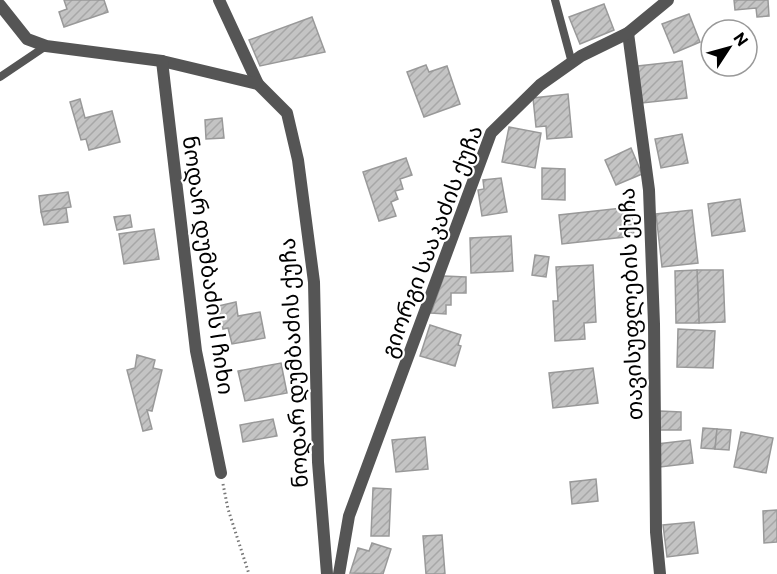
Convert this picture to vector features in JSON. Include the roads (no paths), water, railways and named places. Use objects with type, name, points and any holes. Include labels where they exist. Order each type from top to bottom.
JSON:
[{"type":"street","points":[[219,0],[258,84]]},
{"type":"street","name":"გიორგი სააკაძის ქუჩა","points":[[339,574],[349,516],[491,133],[540,85],[581,56],[628,33],[668,0]]},
{"type":"street","points":[[0,5],[27,39],[46,46],[162,61],[258,84]]},
{"type":"street","name":"თავისუფლების ქუჩა","points":[[628,33],[649,190],[654,324],[656,532],[660,574]]},
{"type":"street","name":"ნოდარ დუმბაძის I ჩიხი","points":[[162,61],[196,351],[221,473]]},
{"type":"street","name":"ნოდარ დუმბაძის ქუჩა","points":[[258,84],[288,113],[298,160],[314,282],[318,462],[327,574]]},
{"type":"lane","points":[[555,0],[572,63]]},
{"type":"lane","points":[[0,77],[46,46]]}]
